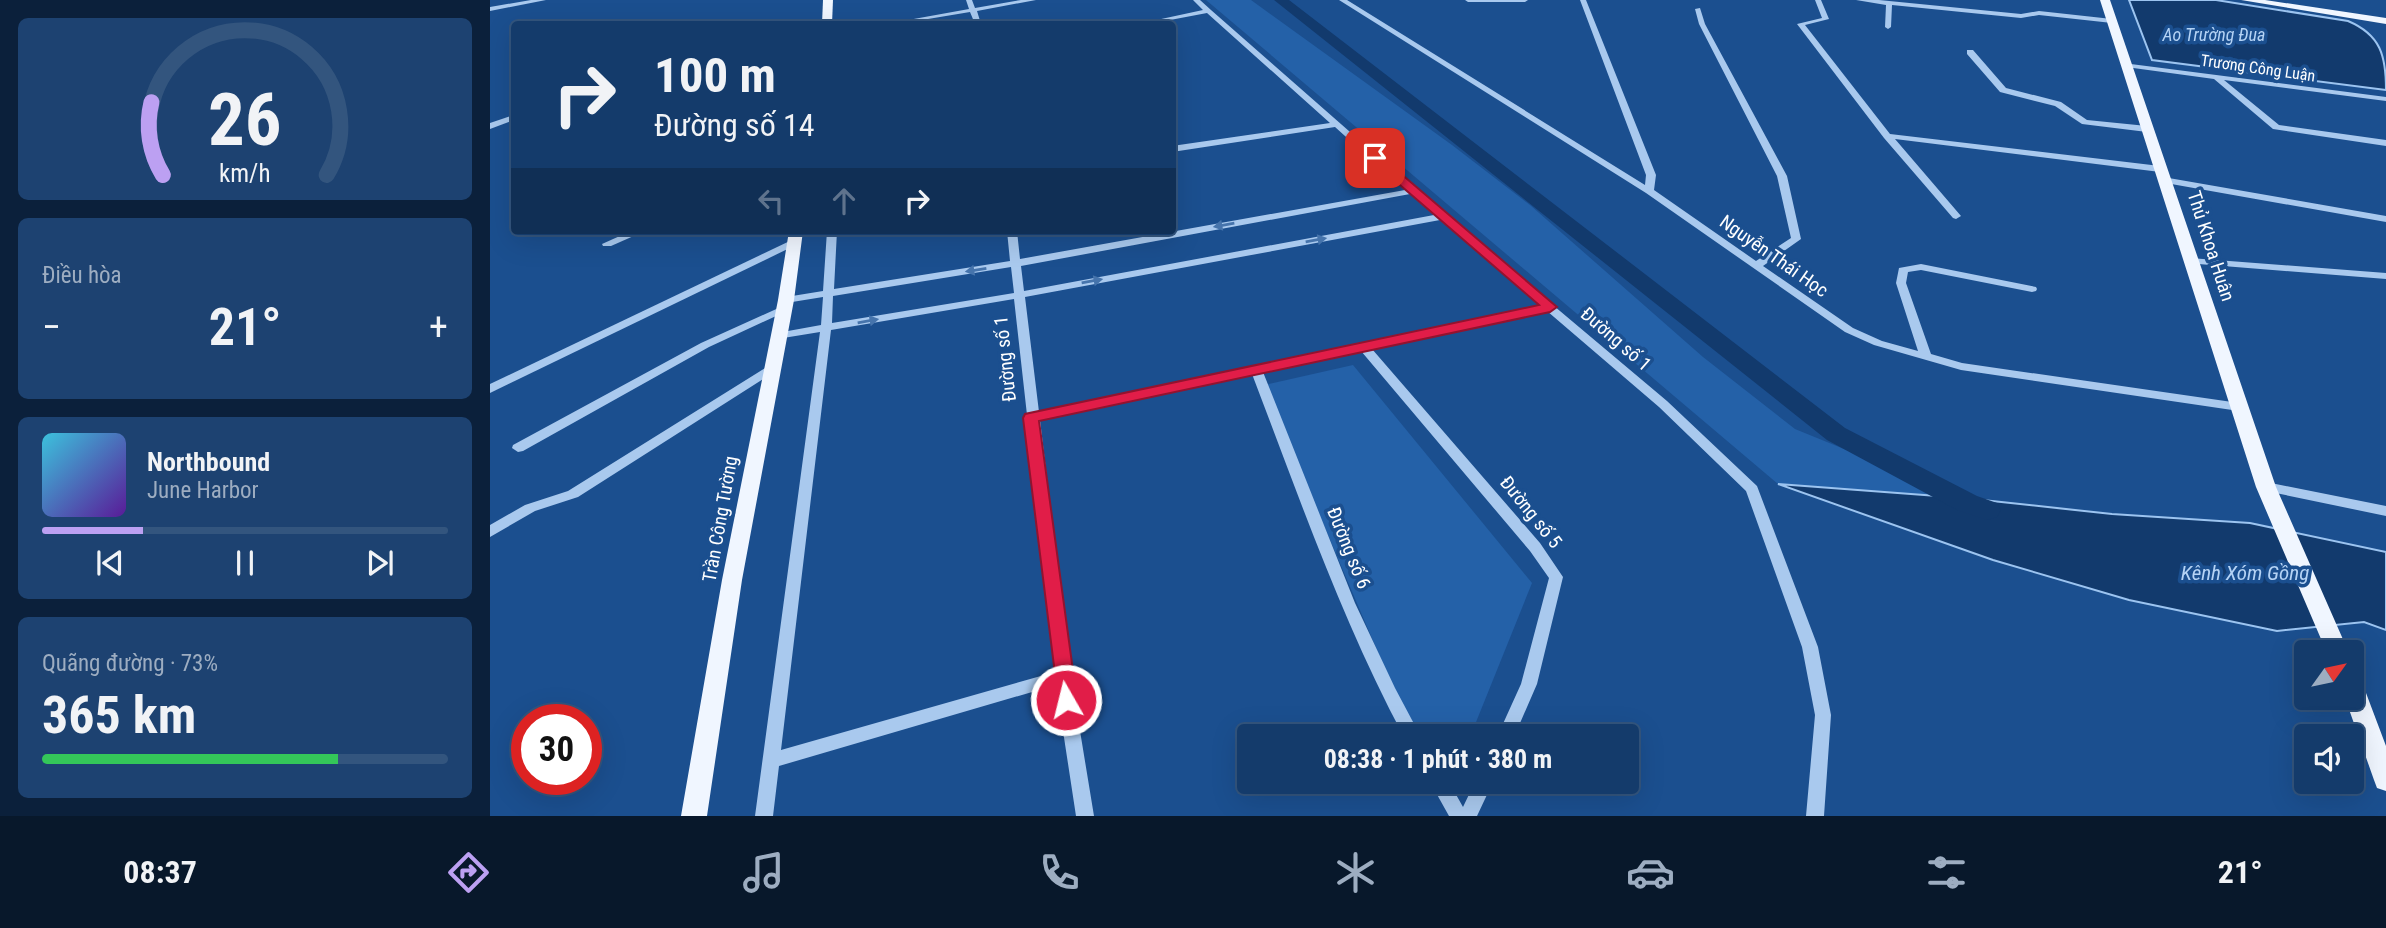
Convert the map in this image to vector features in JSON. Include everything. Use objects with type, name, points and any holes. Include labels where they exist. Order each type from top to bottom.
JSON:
[{"type":"main road","points":[[827,21],[828,0]]},
{"type":"main road","name":"Thủ Khoa Huân","points":[[2105,0],[2238,407],[2271,496],[2332,640]]},
{"type":"main road","points":[[2246,0],[2282,3],[2386,22]]},
{"type":"main road","name":"Trần Công Tường","points":[[694,816],[732,580],[795,237]]},
{"type":"main road","points":[[2361,710],[2386,780]]},
{"type":"street","points":[[490,9],[543,0]]},
{"type":"street","points":[[969,0],[977,21]]},
{"type":"street","points":[[907,21],[1033,0]]},
{"type":"street","name":"Đường số 1","points":[[1196,0],[1412,191],[1663,404],[1752,489],[1810,646],[1823,715],[1815,816]]},
{"type":"street","name":"Nguyễn Thái Học","points":[[1342,0],[1649,191],[1849,330],[1878,343],[1961,366],[2238,407]]},
{"type":"street","points":[[1468,0],[1525,0]]},
{"type":"street","points":[[1583,0],[1651,175],[1649,191]]},
{"type":"street","points":[[1818,0],[1826,19],[1800,24],[1887,136],[1956,215]]},
{"type":"street","points":[[1859,0],[2112,21]]},
{"type":"street","points":[[1969,10],[1970,0]]},
{"type":"street","points":[[1888,27],[1889,2]]},
{"type":"street","points":[[1698,9],[1702,24],[1782,176],[1796,239],[1756,265]]},
{"type":"street","points":[[1157,21],[1209,11]]},
{"type":"street","points":[[1970,51],[2003,90],[2058,104],[2085,122],[2147,129]]},
{"type":"street","name":"Trương Công Luận","points":[[2126,65],[2386,99]]},
{"type":"street","points":[[2216,76],[2276,127],[2386,143]]},
{"type":"street","points":[[490,126],[511,118]]},
{"type":"street","points":[[1176,148],[1337,124]]},
{"type":"street","points":[[1887,136],[2162,174],[2386,219]]},
{"type":"street","points":[[1176,234],[1412,191]]},
{"type":"street","points":[[777,336],[1018,295],[1444,216]]},
{"type":"street","points":[[607,244],[630,235]]},
{"type":"street","points":[[764,816],[826,329],[832,235]]},
{"type":"street","name":"Đường số 1","points":[[1013,235],[1018,263],[1018,295],[1031,418],[1063,676],[1085,816]]},
{"type":"street","points":[[517,448],[784,305],[829,294],[1171,235]]},
{"type":"street","points":[[490,389],[795,237]]},
{"type":"street","points":[[2190,261],[2386,276]]},
{"type":"street","points":[[1926,357],[1901,284],[1903,270],[1921,267],[2032,289]]},
{"type":"street","points":[[1031,418],[1550,307]]},
{"type":"street","name":"Đường số 5","points":[[1364,347],[1535,547],[1556,577],[1529,684],[1510,724]]},
{"type":"street","points":[[490,532],[530,508],[573,494],[770,369]]},
{"type":"street","name":"Đường số 6","points":[[1256,370],[1335,572],[1392,700],[1406,724]]},
{"type":"street","points":[[2271,496],[2386,511]]},
{"type":"street","points":[[771,761],[1063,676]]},
{"type":"street","points":[[1446,794],[1458,816]]},
{"type":"street","points":[[1468,816],[1478,794]]},
{"type":"shaded area","points":[[1206,0],[1251,0],[1452,145],[1530,205],[1703,357],[1795,429],[1964,498],[1778,484]]},
{"type":"shaded area","points":[[1353,365],[1532,583],[1475,724],[1408,724],[1264,385]]},
{"type":"water","name":"Ao Trường Đua","points":[[2129,0],[2216,0],[2348,21],[2375,40],[2383,57],[2386,90],[2152,60]]},
{"type":"water","name":"Kênh Xóm Gồng","points":[[1778,484],[1964,498],[2112,514],[2250,523],[2386,552],[2386,630],[2364,622],[2277,631],[2129,600],[1993,560]]},
{"type":"waterway","points":[[1281,0],[1836,434],[1967,503],[1987,510]]},
{"type":"route","points":[[1066,700],[1031,418],[1550,307],[1375,158]]}]
